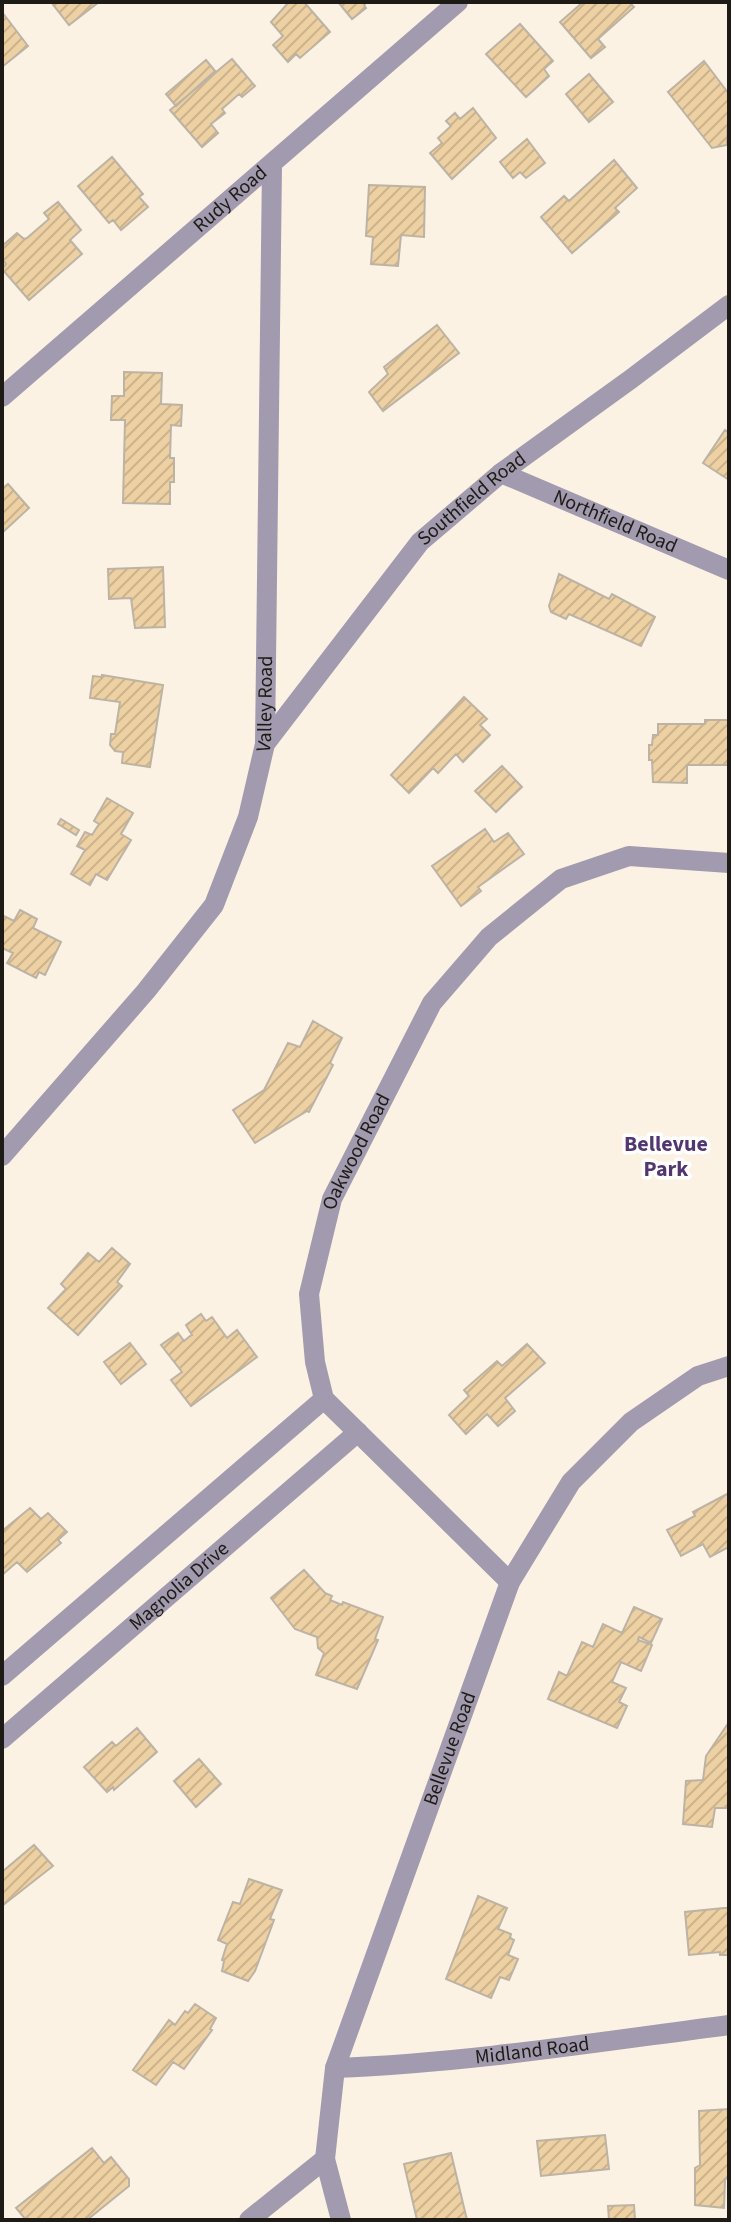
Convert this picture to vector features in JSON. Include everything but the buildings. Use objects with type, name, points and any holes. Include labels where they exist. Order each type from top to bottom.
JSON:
[{"type":"street","name":"Rudy Road","points":[[2,397],[458,2]]},
{"type":"street","name":"Valley Road","points":[[2,1156],[146,991],[214,905],[248,817],[265,744],[272,165]]},
{"type":"street","name":"Southfield Road","points":[[265,744],[420,542],[501,473],[729,305]]},
{"type":"street","name":"Northfield Road","points":[[501,473],[729,570]]},
{"type":"street","name":"Oakwood Road","points":[[324,1399],[315,1362],[309,1294],[332,1199],[432,1003],[489,937],[561,879],[629,856],[729,863]]},
{"type":"street","name":"Bellevue Road","points":[[341,2220],[325,2159],[335,2068],[510,1582],[571,1482],[631,1422],[698,1376],[729,1366]]},
{"type":"street","points":[[2,1676],[324,1399],[510,1582]]},
{"type":"street","name":"Magnolia Drive","points":[[2,1739],[358,1432]]},
{"type":"street","name":"Midland Road","points":[[335,2068],[497,2055],[729,2025]]},
{"type":"street","points":[[249,2220],[325,2159]]},
{"type":"district","name":"Bellevue Park","points":[[666,1156]]}]
